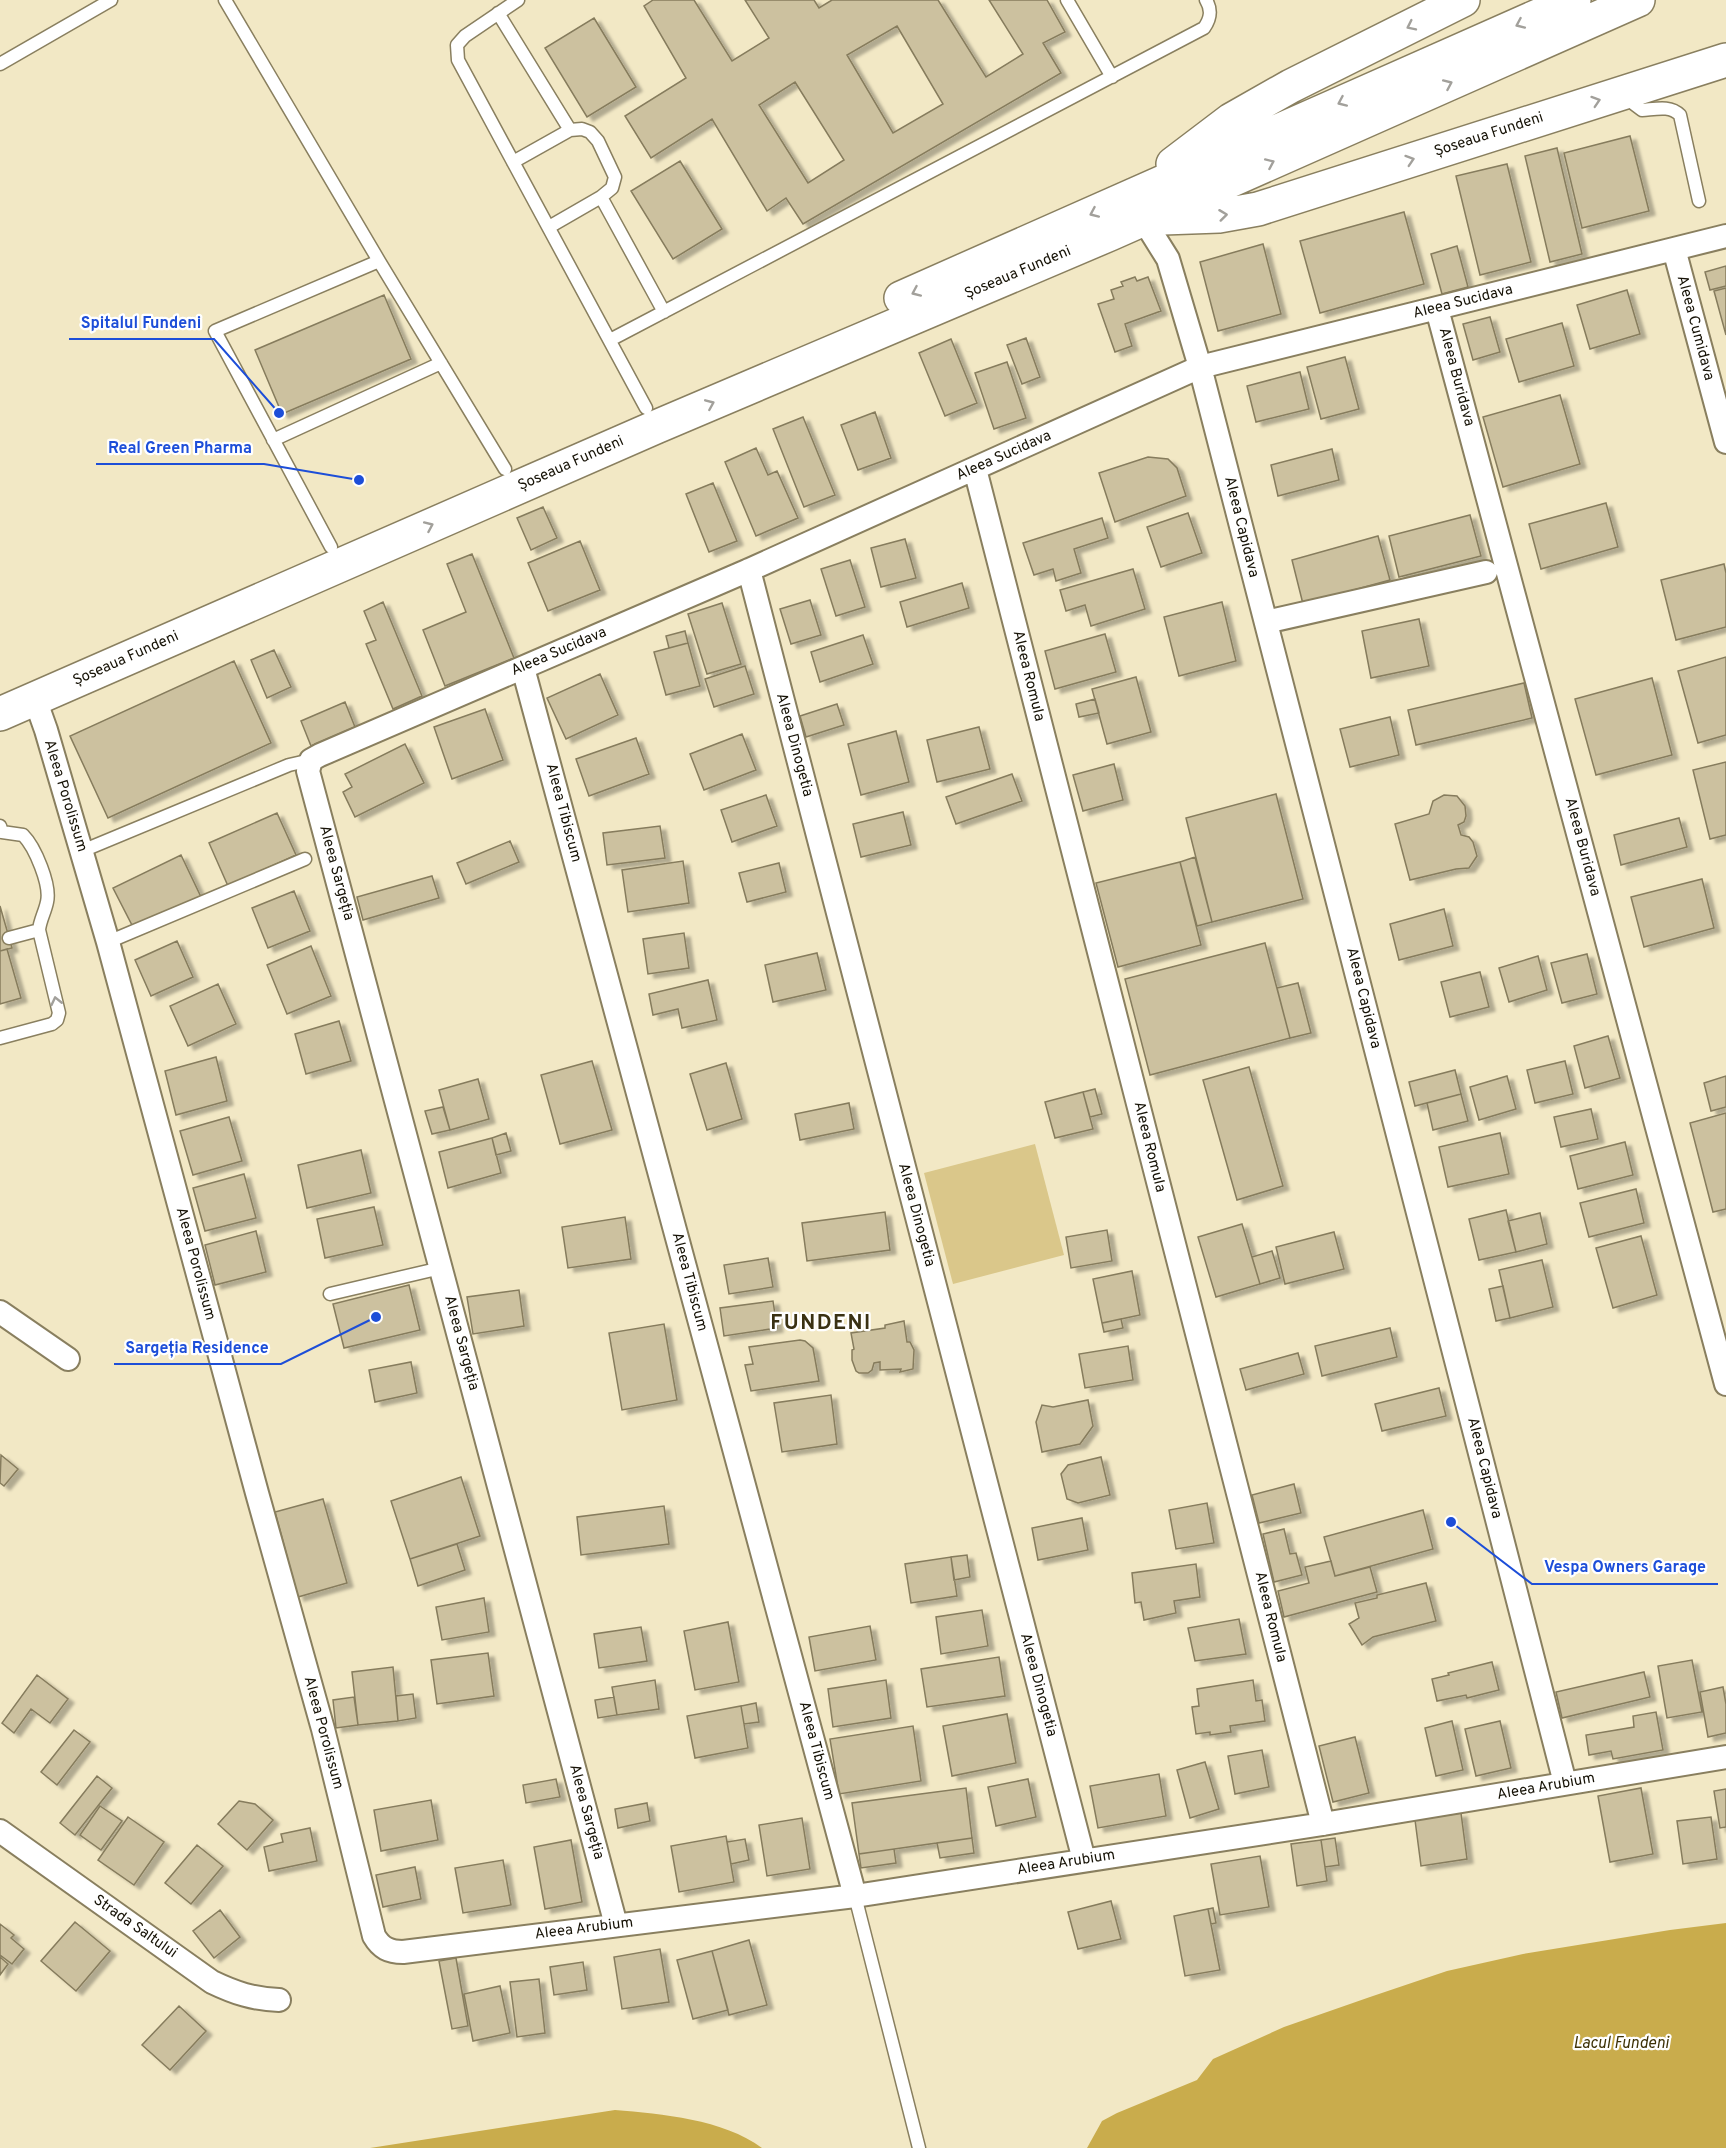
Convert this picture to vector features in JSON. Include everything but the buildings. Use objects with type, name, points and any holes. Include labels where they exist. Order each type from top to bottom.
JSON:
[{"type":"main road","name":"Șoseaua Fundeni","points":[[0,692],[505,469],[843,324],[1139,207],[1207,137],[1231,120],[1291,86],[1463,0]]},
{"type":"main road","name":"Șoseaua Fundeni","points":[[1191,184],[1574,0]]},
{"type":"main road","name":"Șoseaua Fundeni","points":[[0,714],[656,427],[1191,184],[1638,0]]},
{"type":"main road","name":"Șoseaua Fundeni","points":[[1139,207],[1219,216],[1258,209],[1726,60]]},
{"type":"street","name":"Aleea Capidava","points":[[1139,207],[1168,259],[1200,368],[1565,1783]]},
{"type":"street","name":"Aleea Sucidava","points":[[311,760],[749,570],[1200,368],[1726,236]]},
{"type":"street","name":"Aleea Cumidava","points":[[1674,249],[1726,442]]},
{"type":"street","name":"Aleea Buridava","points":[[1437,309],[1726,1384]]},
{"type":"street","name":"Aleea Romula","points":[[975,469],[1323,1824]]},
{"type":"street","name":"Aleea Dinogetia","points":[[749,570],[1084,1860]]},
{"type":"street","points":[[1266,622],[1486,572]]},
{"type":"street","name":"Aleea Tibiscum","points":[[524,668],[855,1896]]},
{"type":"street","name":"Aleea Porolissum","points":[[35,699],[108,942],[323,1729],[374,1936],[378,1944],[385,1949],[403,1952]]},
{"type":"street","name":"Aleea Sargeția","points":[[311,760],[308,771],[616,1925]]},
{"type":"street","points":[[0,1312],[68,1359]]},
{"type":"street","name":"Aleea Arubium","points":[[403,1952],[855,1896],[1323,1824],[1726,1757]]},
{"type":"street","name":"Strada Saltului","points":[[0,1831],[212,1982],[237,1994],[257,1999],[279,2000]]},
{"type":"lane","points":[[0,64],[111,0]]},
{"type":"lane","points":[[225,0],[505,469]]},
{"type":"lane","points":[[518,0],[465,36],[457,45],[458,60],[646,408]]},
{"type":"lane","points":[[1067,0],[1112,77]]},
{"type":"lane","points":[[610,340],[1204,28],[1209,21],[1210,9],[1206,0]]},
{"type":"lane","points":[[498,13],[570,130]]},
{"type":"lane","points":[[1629,91],[1634,104],[1642,110],[1667,108],[1680,115],[1699,201]]},
{"type":"lane","points":[[513,162],[570,130],[582,129],[590,132],[598,141],[613,170],[615,177],[612,188],[601,197],[549,227]]},
{"type":"lane","points":[[601,197],[664,312]]},
{"type":"lane","points":[[331,547],[215,331],[379,261]]},
{"type":"lane","points":[[273,440],[441,363]]},
{"type":"lane","points":[[82,851],[289,765],[311,760]]},
{"type":"lane","points":[[0,1038],[52,1024],[57,1020],[59,1013],[39,930],[48,901],[48,893],[35,849],[23,835],[1,830]]},
{"type":"lane","points":[[108,942],[304,859]]},
{"type":"lane","points":[[9,938],[39,930]]},
{"type":"lane","points":[[330,1294],[441,1268]]},
{"type":"lane","points":[[855,1896],[919,2148]]},
{"type":"shaded area","points":[[1035,1144],[1064,1255],[953,1284],[924,1173]]},
{"type":"water","name":"Lacul Fundeni","points":[[1726,1923],[1726,2148],[1087,2148],[1102,2121],[1197,2080],[1213,2059],[1284,2027],[1447,1971],[1523,1954]]},
{"type":"water","points":[[615,2110],[672,2116],[711,2124],[746,2138],[762,2148],[370,2148]]},
{"type":"place","name":"Spitalul Fundeni","points":[[279,413]]},
{"type":"place","name":"Real Green Pharma","points":[[359,480]]},
{"type":"place","name":"Sargeția Residence","points":[[376,1317]]},
{"type":"place","name":"Vespa Owners Garage","points":[[1451,1522]]},
{"type":"district","name":"FUNDENI","points":[[821,1323]]}]
